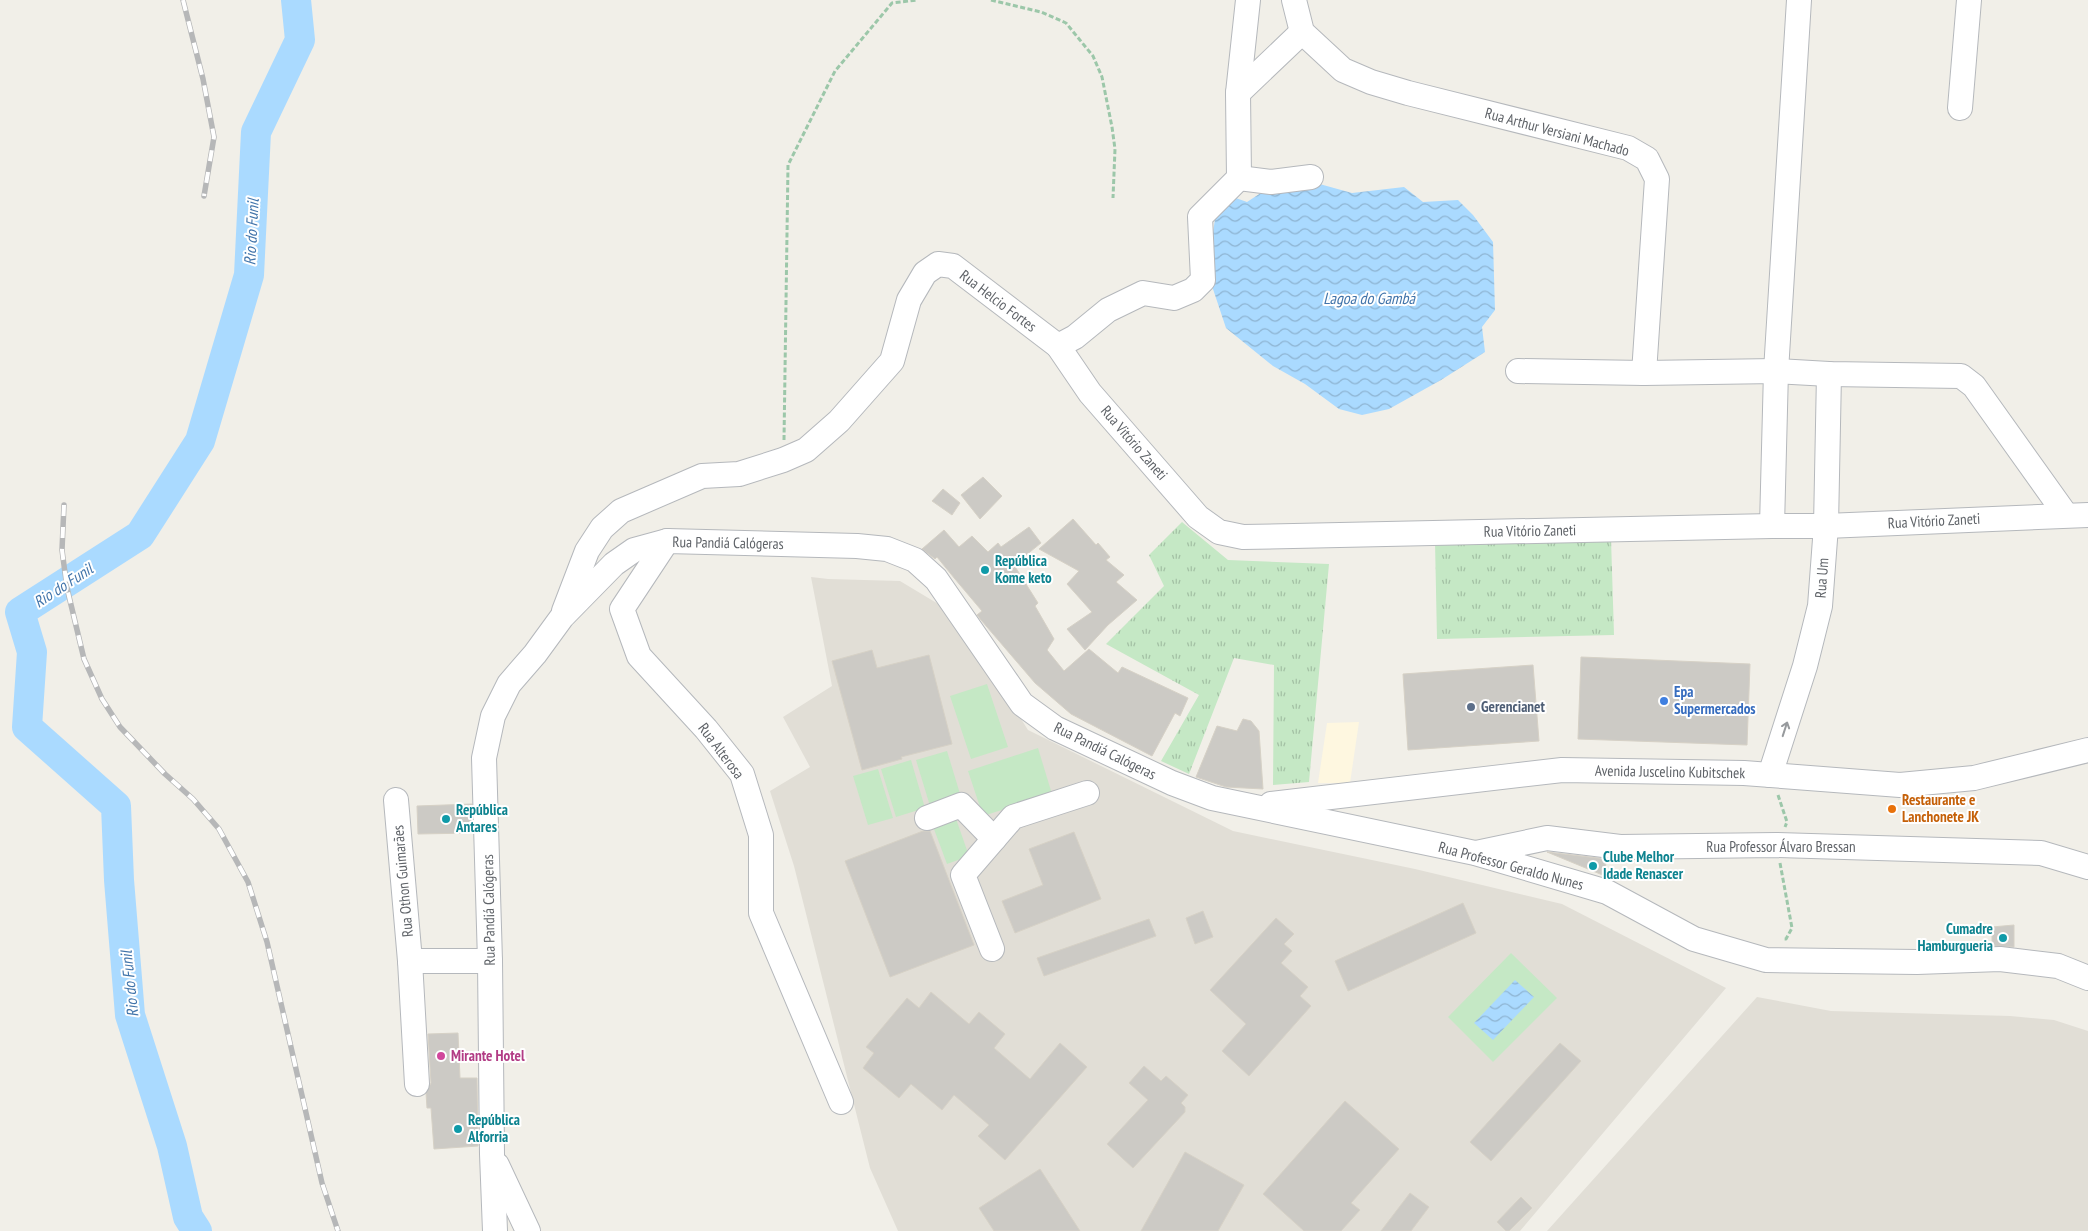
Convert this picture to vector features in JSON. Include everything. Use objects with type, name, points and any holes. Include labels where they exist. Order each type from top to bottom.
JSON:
[{"type":"street","points":[[1058,346],[1075,337],[1108,310],[1143,293],[1174,298],[1193,290],[1203,280],[1200,217],[1239,178],[1238,93],[1248,0]]},
{"type":"street","points":[[1238,93],[1302,32],[1294,0]]},
{"type":"street","points":[[1772,526],[1776,372],[1799,0]]},
{"type":"street","points":[[1960,108],[1969,0]]},
{"type":"street","name":"Rua Arthur Versiani Machado","points":[[1302,32],[1344,70],[1371,82],[1628,148],[1647,159],[1658,179],[1644,373]]},
{"type":"street","points":[[1239,178],[1271,182],[1311,177]]},
{"type":"street","name":"Rua Helcio Fortes","points":[[562,617],[587,551],[602,528],[621,511],[702,476],[740,474],[784,460],[806,450],[839,421],[892,361],[909,300],[926,273],[938,264],[952,266],[1058,346]]},
{"type":"street","name":"Rua Vitório Zaneti","points":[[1058,346],[1090,393],[1198,517],[1219,532],[1242,537],[1826,526],[2077,515]]},
{"type":"street","points":[[1518,371],[1644,373],[1776,372],[1961,376],[1974,386],[2077,515]]},
{"type":"street","name":"Rua Um","points":[[1770,775],[1805,666],[1820,606],[1826,526],[1829,374]]},
{"type":"street","name":"Rua Pandiá Calógeras","points":[[495,1231],[484,758],[493,716],[509,684],[535,654],[562,617],[614,564],[634,550],[667,541],[857,546],[887,549],[915,560],[936,579],[1022,704],[1055,728],[1172,783],[1212,798],[1250,806]]},
{"type":"street","name":"Rua Alterosa","points":[[667,541],[622,608],[639,656],[706,729],[742,774],[761,835],[761,914],[841,1102]]},
{"type":"street","name":"Avenida Juscelino Kubitschek","points":[[1250,806],[1562,770],[1744,773],[1900,785],[1974,778],[2088,750]]},
{"type":"street","points":[[992,949],[963,875],[1013,817],[1087,792]]},
{"type":"street","name":"Rua Othon Guimarães","points":[[396,800],[410,961],[416,1084]]},
{"type":"street","points":[[927,818],[961,806],[994,839]]},
{"type":"street","name":"Rua Professor Geraldo Nunes","points":[[1250,806],[1474,853],[1607,892],[1694,939],[1766,960],[1917,962],[2000,958],[2058,966],[2088,978]]},
{"type":"street","name":"Rua Professor Álvaro Bressan","points":[[1474,853],[1547,838],[1620,847],[1776,844],[2040,853],[2088,866]]},
{"type":"street","points":[[410,961],[490,961]]},
{"type":"street","points":[[492,1154],[528,1231]]},
{"type":"path","points":[[784,460],[788,165],[835,70],[892,3],[917,0]]},
{"type":"path","points":[[991,0],[1041,12],[1066,23],[1093,56],[1102,78],[1112,127],[1115,149],[1113,198]]},
{"type":"path","points":[[1770,775],[1787,822],[1776,844],[1792,928],[1786,939],[1780,939]]},
{"type":"shaded area","points":[[811,577],[900,581],[955,614],[1028,730],[1233,831],[1415,869],[1562,904],[1726,988],[1520,1231],[898,1231],[870,1168],[794,866],[770,791],[810,767],[783,717],[832,686]]},
{"type":"shaded area","points":[[1359,722],[1350,783],[1318,783],[1327,723]]},
{"type":"shaded area","points":[[1757,997],[1831,1011],[2010,1016],[2054,1020],[2088,1031],[2088,1231],[1547,1231]]},
{"type":"green space","points":[[1182,522],[1228,560],[1329,564],[1309,782],[1273,785],[1274,665],[1234,658],[1189,774],[1161,761],[1199,695],[1106,644],[1164,586],[1149,555]]},
{"type":"green space","points":[[1611,538],[1614,635],[1437,639],[1435,542]]},
{"type":"green space","points":[[987,684],[1008,747],[971,759],[950,696]]},
{"type":"green space","points":[[1038,748],[1052,794],[983,816],[968,771]]},
{"type":"green space","points":[[947,751],[961,797],[930,806],[916,760]]},
{"type":"green space","points":[[911,760],[925,808],[896,817],[881,769]]},
{"type":"green space","points":[[878,769],[893,818],[868,825],[853,776]]},
{"type":"green space","points":[[954,813],[969,856],[947,864],[931,821]]},
{"type":"green space","points":[[1511,953],[1557,998],[1493,1062],[1448,1017]]},
{"type":"water","name":"Lagoa do Gambá","points":[[1316,183],[1352,193],[1404,187],[1423,202],[1458,200],[1473,215],[1493,242],[1495,310],[1482,327],[1485,352],[1441,380],[1389,409],[1362,415],[1339,409],[1305,384],[1273,366],[1226,328],[1212,286],[1213,232],[1216,213],[1233,197],[1247,202],[1267,189]]},
{"type":"water","points":[[1515,980],[1534,997],[1493,1040],[1474,1023]]},
{"type":"building","points":[[983,477],[1002,496],[980,519],[961,495]]},
{"type":"building","points":[[943,489],[960,503],[952,515],[932,501]]},
{"type":"building","points":[[1073,519],[1096,545],[1098,543],[1110,557],[1106,560],[1124,575],[1116,582],[1137,600],[1108,625],[1085,650],[1067,629],[1092,612],[1067,584],[1079,571],[1039,549]]},
{"type":"building","points":[[1029,527],[1041,543],[1014,565],[1038,603],[1035,606],[1054,639],[1047,650],[1064,671],[1089,649],[1118,673],[1122,667],[1188,698],[1180,716],[1175,713],[1152,756],[1071,714],[1035,683],[977,615],[982,611],[937,557],[935,559],[922,549],[944,530],[959,547],[972,536],[988,552],[998,543],[1001,547]]},
{"type":"building","points":[[872,650],[877,668],[929,655],[952,744],[901,757],[902,759],[862,770],[832,661]]},
{"type":"building","name":"Epa Supermercados","points":[[1581,657],[1750,664],[1747,745],[1578,739]]},
{"type":"building","name":"Gerencianet","points":[[1533,665],[1539,741],[1408,750],[1403,674]]},
{"type":"building","points":[[1243,719],[1251,721],[1259,731],[1263,789],[1226,787],[1196,777],[1217,726],[1237,731]]},
{"type":"building","name":"República Antares","points":[[472,804],[472,833],[418,834],[417,806]]},
{"type":"building","points":[[923,831],[930,831],[974,945],[890,977],[845,861]]},
{"type":"building","points":[[1074,832],[1101,899],[1015,933],[1002,901],[1043,885],[1029,849]]},
{"type":"building","name":"Clube Melhor Idade Renascer","points":[[1547,852],[1606,859],[1605,876]]},
{"type":"building","points":[[1463,903],[1476,933],[1348,991],[1335,961]]},
{"type":"building","points":[[1203,911],[1213,937],[1195,944],[1186,918]]},
{"type":"building","points":[[1276,918],[1294,934],[1284,944],[1292,951],[1281,963],[1308,987],[1300,996],[1311,1006],[1249,1076],[1222,1051],[1246,1024],[1210,990]]},
{"type":"building","points":[[1149,919],[1156,936],[1044,976],[1037,958]]},
{"type":"building","name":"Cumadre Hamburgueria","points":[[2014,925],[2014,947],[1992,946],[1992,927]]},
{"type":"building","points":[[931,992],[969,1024],[979,1012],[1005,1034],[994,1048],[1030,1079],[1060,1043],[1087,1067],[1005,1160],[978,1136],[989,1125],[954,1095],[942,1110],[911,1084],[899,1098],[863,1068],[874,1053],[866,1047],[907,998],[919,1008]]},
{"type":"building","points":[[458,1033],[460,1078],[477,1078],[478,1146],[434,1149],[431,1108],[427,1108],[426,1093],[431,1083],[428,1034]]},
{"type":"building","points":[[1560,1043],[1581,1061],[1491,1161],[1470,1142]]},
{"type":"building","points":[[1144,1066],[1161,1081],[1166,1076],[1188,1095],[1181,1103],[1185,1107],[1185,1112],[1133,1168],[1107,1144],[1148,1100],[1129,1083]]},
{"type":"building","points":[[1345,1101],[1399,1149],[1351,1203],[1360,1210],[1341,1231],[1304,1231],[1263,1194]]},
{"type":"building","points":[[1185,1152],[1244,1185],[1218,1231],[1141,1231]]},
{"type":"building","points":[[1040,1169],[1080,1231],[994,1231],[979,1208]]},
{"type":"building","points":[[1410,1193],[1429,1207],[1411,1231],[1381,1231]]},
{"type":"building","points":[[1521,1197],[1532,1208],[1509,1231],[1506,1231],[1497,1222]]},
{"type":"waterway","name":"Rio do Funil","points":[[197,1231],[188,1217],[172,1146],[130,1015],[119,880],[116,806],[27,727],[32,652],[20,612],[140,535],[200,441],[249,275],[256,132],[300,40],[296,0]]},
{"type":"railway","points":[[183,0],[203,79],[214,137],[204,196]]},
{"type":"railway","points":[[64,505],[62,550],[67,588],[84,659],[102,699],[120,727],[165,774],[193,799],[219,829],[248,882],[267,942],[322,1183],[338,1231]]},
{"type":"place","name":"República Kome keto","points":[[985,570]]},
{"type":"place","name":"Epa Supermercados","points":[[1664,701]]},
{"type":"place","name":"Gerencianet","points":[[1471,707]]},
{"type":"place","name":"Restaurante e Lanchonete JK","points":[[1892,809]]},
{"type":"place","name":"República Antares","points":[[446,819]]},
{"type":"place","name":"Clube Melhor Idade Renascer","points":[[1593,866]]},
{"type":"place","name":"Cumadre Hamburgueria","points":[[2003,938]]},
{"type":"place","name":"Mirante Hotel","points":[[441,1056]]},
{"type":"place","name":"República Alforria","points":[[458,1129]]}]
